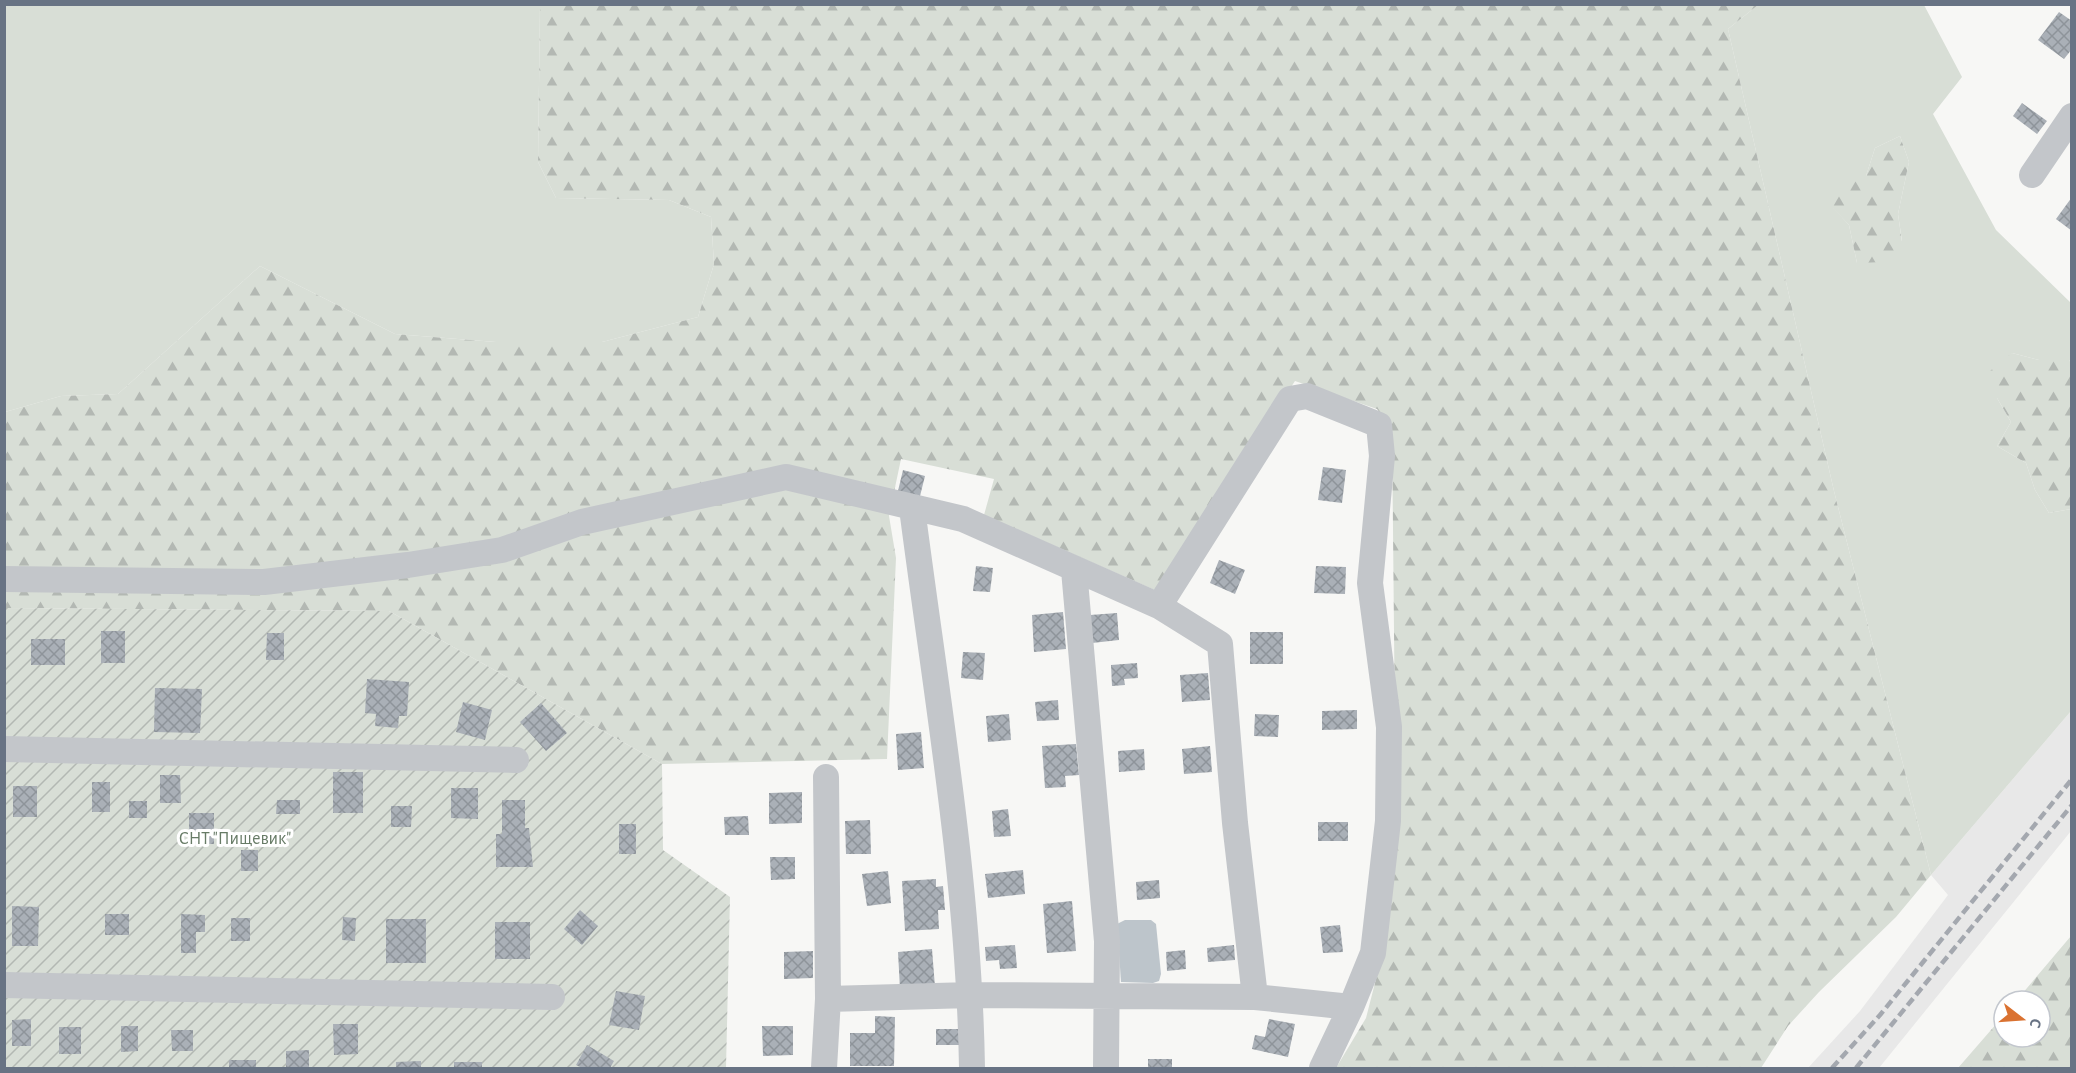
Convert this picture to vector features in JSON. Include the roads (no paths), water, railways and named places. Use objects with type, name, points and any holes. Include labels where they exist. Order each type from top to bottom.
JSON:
[{"type":"street","points":[[2032,175],[2072,116]]},
{"type":"street","points":[[1159,606],[1290,399],[1307,396],[1379,425],[1382,456],[1370,583],[1389,727],[1388,821],[1373,953],[1322,1068]]},
{"type":"street","points":[[4,579],[264,582],[408,565],[502,550],[582,522],[786,477],[963,519],[1159,606],[1220,644],[1235,823],[1255,997]]},
{"type":"street","points":[[912,508],[953,818],[971,995],[972,1068]]},
{"type":"street","points":[[1074,570],[1107,941],[1106,1068]]},
{"type":"street","points":[[4,749],[516,760]]},
{"type":"street","points":[[824,1068],[828,999],[826,777]]},
{"type":"street","points":[[4,985],[552,997]]},
{"type":"street","points":[[828,999],[971,995],[1255,997],[1351,1007]]},
{"type":"railway","points":[[1832,1068],[1880,1015],[2072,779]]},
{"type":"railway","points":[[1856,1068],[2072,805]]},
{"type":"park label","name":"СНТ \"Пищевик\"","points":[[235,839]]}]
